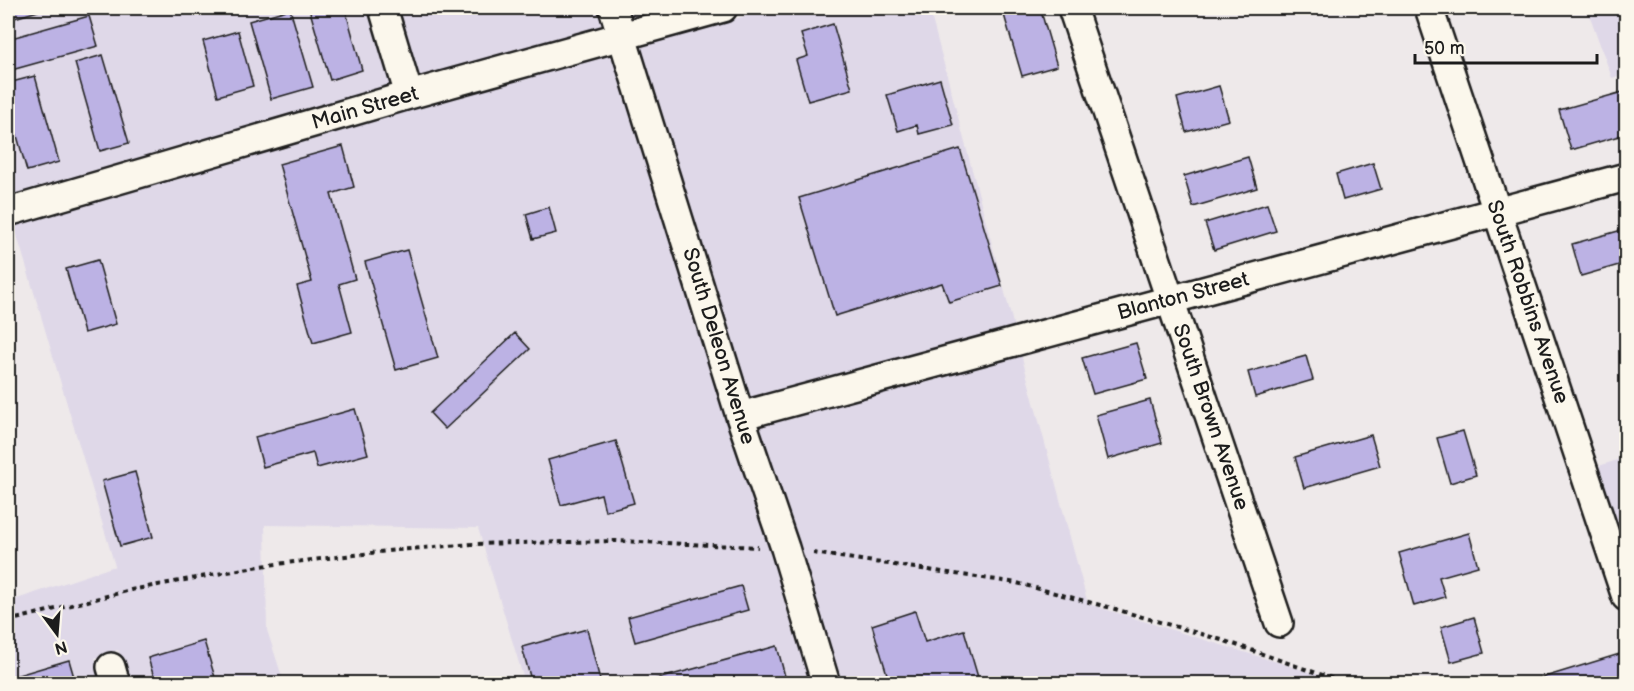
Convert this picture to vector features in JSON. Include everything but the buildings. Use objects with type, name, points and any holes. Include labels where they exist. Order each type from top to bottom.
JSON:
[{"type":"street","points":[[383,8],[409,94]]},
{"type":"street","name":"South Deleon Avenue","points":[[613,8],[826,684]]},
{"type":"street","name":"Main Street","points":[[8,212],[409,94],[723,8]]},
{"type":"street","name":"South Brown Avenue","points":[[1072,8],[1279,622]]},
{"type":"street","name":"South Robbins Avenue","points":[[1430,8],[1498,213],[1620,559],[1626,597]]},
{"type":"street","name":"Blanton Street","points":[[740,416],[1626,177]]},
{"type":"path","points":[[8,621],[154,585],[260,566],[397,550],[473,544],[617,541],[767,548]]},
{"type":"path","points":[[814,553],[1017,583],[1225,641],[1348,684]]},
{"type":"shaded area","points":[[8,8],[370,8],[393,84],[8,198]]},
{"type":"shaded area","points":[[396,8],[600,8],[606,25],[417,78]]},
{"type":"shaded area","points":[[626,8],[670,8],[630,19]]},
{"type":"shaded area","points":[[776,8],[929,8],[1014,327],[748,400],[638,45]]},
{"type":"shaded area","points":[[1587,8],[1626,8],[1626,73],[1612,78]]},
{"type":"shaded area","points":[[614,52],[731,433],[773,552],[813,683],[525,683],[478,528],[265,525],[267,630],[284,683],[130,683],[118,650],[95,658],[103,683],[8,683],[8,602],[115,566],[14,225],[401,111]]},
{"type":"shaded area","points":[[1021,354],[1088,604],[1345,683],[839,683],[756,426]]},
{"type":"shaded area","points":[[1626,457],[1626,557],[1596,467]]}]
